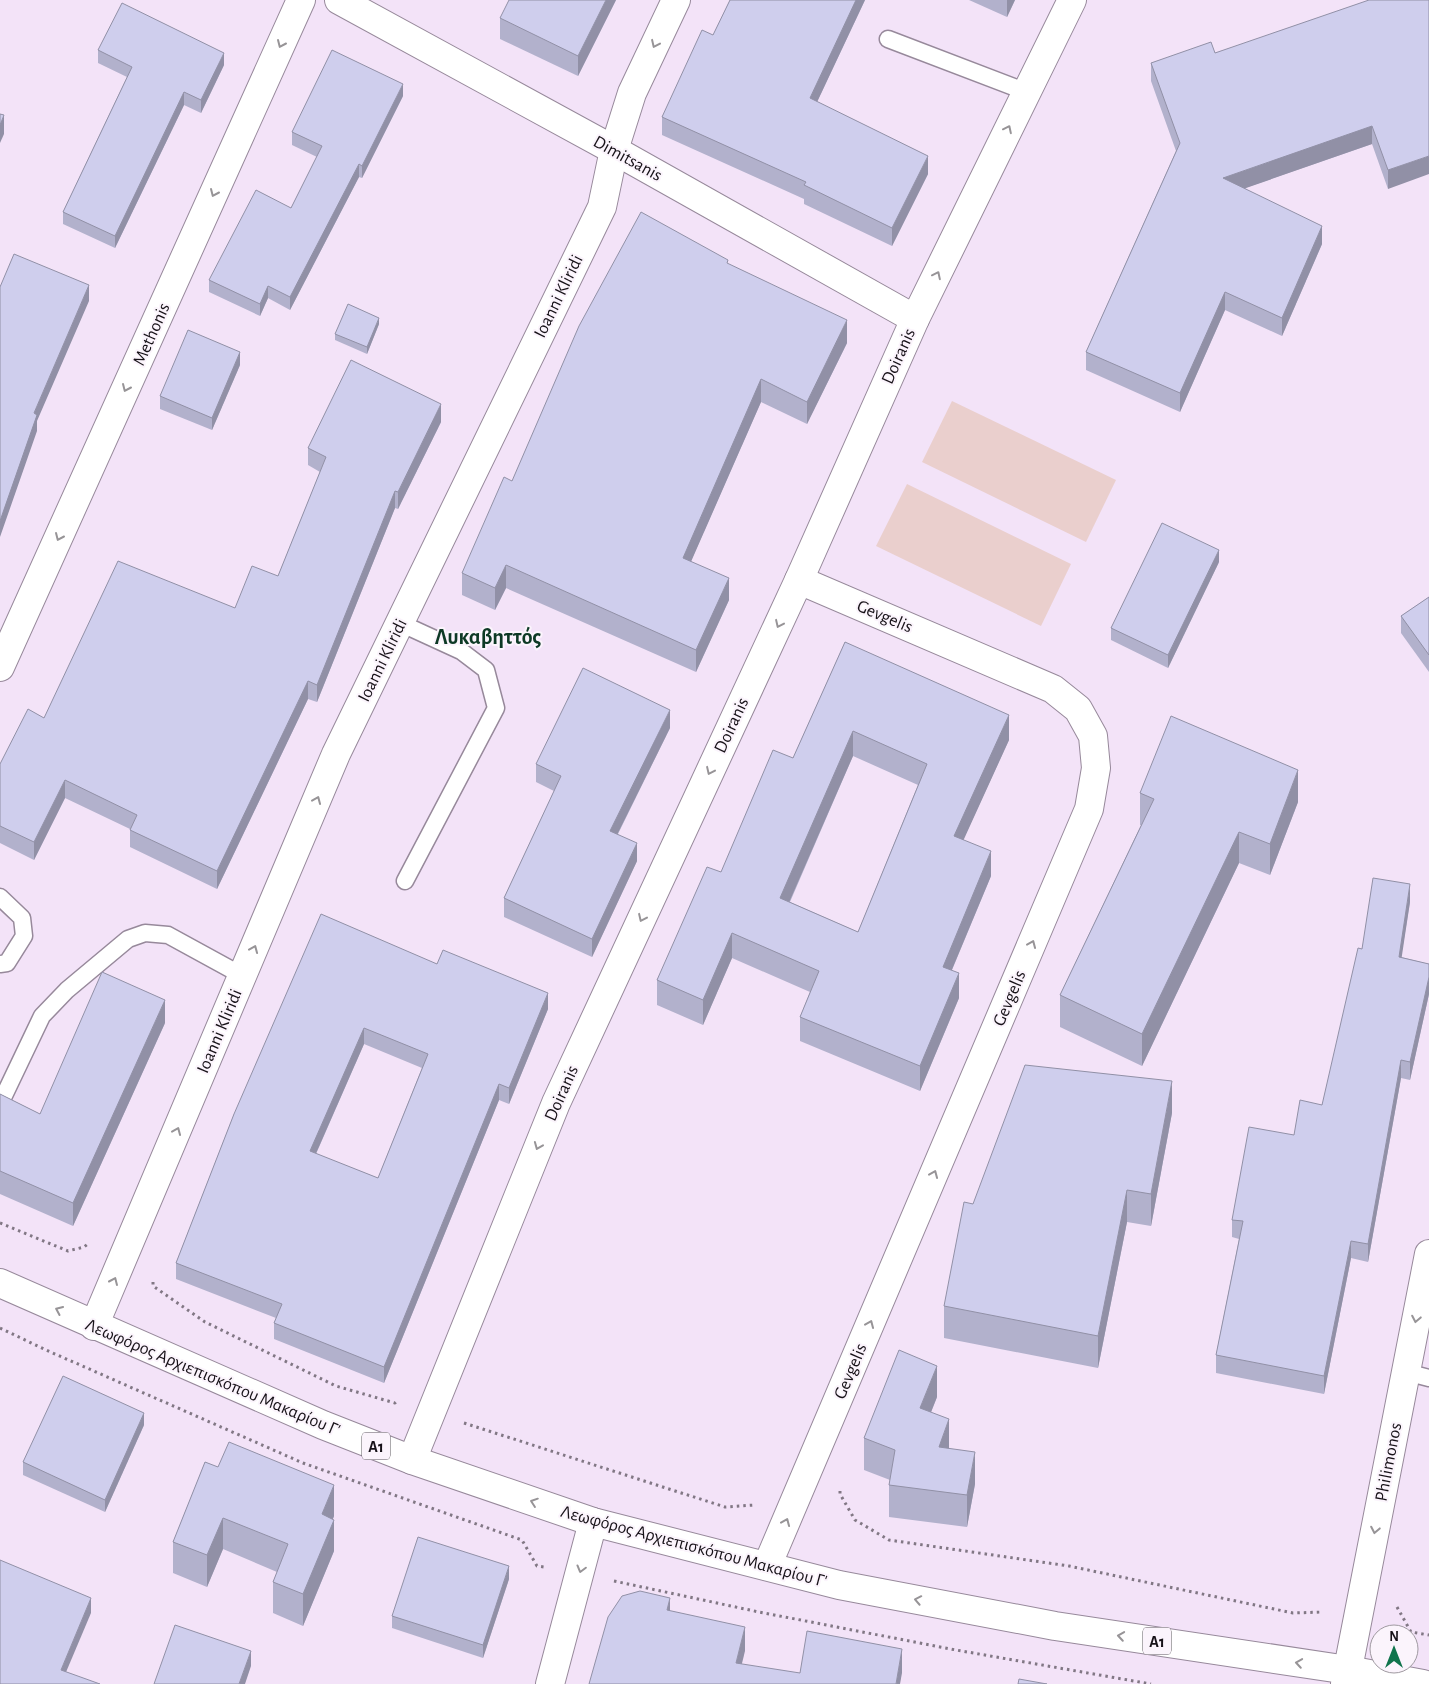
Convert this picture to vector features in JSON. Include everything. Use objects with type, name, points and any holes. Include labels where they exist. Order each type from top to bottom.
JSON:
[{"type":"street","name":"Methonis","points":[[0,667],[301,0]]},
{"type":"street","name":"Dimitsanis","points":[[339,0],[614,150],[915,319]]},
{"type":"street","name":"Ioanni Kliridi","points":[[94,1326],[336,754],[602,206],[614,150],[632,93],[676,0]]},
{"type":"street","name":"Doiranis","points":[[412,1460],[556,1103],[799,580],[915,319],[1072,0]]},
{"type":"street","name":"Gevgelis","points":[[766,1566],[1089,809],[1096,768],[1093,736],[1078,709],[1053,689],[799,580]]},
{"type":"street","name":"Philimonos","points":[[1346,1677],[1417,1375],[1429,1254]]},
{"type":"street","name":"Λεωφόρος Αρχιεπισκόπου Μακαρίου Γ'","points":[[0,1283],[94,1326],[323,1425],[412,1460],[593,1522],[839,1585],[966,1610],[1346,1677],[1423,1684]]},
{"type":"street","points":[[550,1684],[593,1522]]},
{"type":"lane","points":[[888,39],[1026,92]]},
{"type":"lane","points":[[400,623],[461,651],[486,670],[496,708],[405,881]]},
{"type":"lane","points":[[0,897],[22,918],[24,936],[7,963],[0,964]]},
{"type":"lane","points":[[0,1104],[42,1016],[67,990],[128,939],[145,933],[168,935],[243,976]]},
{"type":"path","points":[[0,1223],[68,1250],[84,1247],[105,1228],[153,1251],[153,1286],[205,1322],[336,1386],[395,1403],[403,1399]]},
{"type":"path","points":[[0,1328],[303,1463],[522,1540],[537,1566],[580,1573],[759,1612],[947,1649],[1151,1684]]},
{"type":"path","points":[[462,1422],[725,1507],[765,1504]]},
{"type":"path","points":[[811,1464],[840,1470],[840,1494],[855,1520],[889,1540],[1069,1566],[1293,1613],[1323,1612]]},
{"type":"shaded area","points":[[952,401],[1116,480],[1086,542],[922,462]]},
{"type":"shaded area","points":[[907,484],[1071,564],[1041,626],[876,546]]},
{"type":"building","points":[[509,0],[606,0],[578,56],[500,18]]},
{"type":"building","points":[[730,0],[856,0],[810,98],[928,156],[892,228],[804,185],[806,182],[662,117],[702,30],[713,35]]},
{"type":"building","points":[[1369,0],[1429,0],[1429,156],[1388,170],[1372,126],[1223,178],[1322,226],[1282,318],[1225,292],[1180,393],[1086,352],[1180,143],[1151,63],[1211,42],[1215,53]]},
{"type":"building","points":[[122,3],[224,53],[201,100],[184,92],[115,236],[63,212],[132,67],[98,50]]},
{"type":"building","points":[[332,50],[403,84],[362,166],[359,164],[290,297],[268,286],[260,304],[209,280],[256,190],[291,208],[322,146],[292,132]]},
{"type":"building","points":[[0,114],[4,115],[0,125]]},
{"type":"building","points":[[641,212],[728,260],[727,263],[847,320],[807,402],[761,379],[683,558],[729,578],[696,650],[506,565],[495,588],[462,573],[504,477],[512,481],[579,326]]},
{"type":"building","points":[[14,254],[89,285],[34,413],[37,415],[0,521],[0,287]]},
{"type":"building","points":[[348,304],[379,318],[367,347],[335,334]]},
{"type":"building","points":[[188,330],[240,352],[212,418],[160,396]]},
{"type":"building","points":[[351,360],[441,404],[398,492],[395,491],[317,685],[308,681],[217,871],[130,830],[137,815],[65,780],[34,842],[0,826],[0,764],[28,709],[44,718],[118,561],[235,608],[252,566],[278,576],[326,457],[308,448]]},
{"type":"building","points":[[1162,523],[1219,550],[1168,655],[1111,628]]},
{"type":"building","points":[[1429,597],[1429,655],[1401,616]]},
{"type":"building","points":[[845,642],[1009,715],[954,836],[991,851],[943,967],[959,973],[920,1066],[800,1017],[819,971],[732,933],[703,1000],[657,980],[707,867],[721,872],[773,750],[793,758]],"holes":[[[853,731],[927,764],[858,932],[780,898]]]},
{"type":"building","points":[[583,668],[670,710],[610,831],[637,843],[592,939],[504,898],[561,776],[536,764]]},
{"type":"building","points":[[1171,716],[1298,770],[1270,844],[1239,832],[1142,1034],[1060,995],[1154,799],[1140,793]]},
{"type":"building","points":[[1373,878],[1410,884],[1399,957],[1429,964],[1429,977],[1410,1062],[1401,1060],[1368,1244],[1351,1241],[1324,1376],[1216,1355],[1243,1221],[1232,1220],[1249,1127],[1294,1135],[1300,1100],[1322,1105],[1358,948],[1362,949]]},
{"type":"building","points":[[321,914],[437,964],[443,950],[548,993],[509,1088],[499,1084],[384,1367],[274,1323],[282,1304],[176,1263],[234,1114]],"holes":[[[364,1028],[428,1054],[378,1178],[310,1151]]]},
{"type":"building","points":[[102,972],[165,1000],[73,1203],[0,1171],[0,1094],[40,1114]]},
{"type":"building","points":[[1025,1065],[1172,1081],[1151,1194],[1127,1190],[1098,1336],[944,1306],[964,1202],[973,1204]]},
{"type":"building","points":[[899,1350],[937,1366],[920,1408],[949,1419],[939,1447],[975,1452],[967,1495],[889,1485],[895,1450],[864,1438]]},
{"type":"building","points":[[63,1376],[144,1413],[105,1500],[23,1462]]},
{"type":"building","points":[[229,1442],[334,1485],[322,1514],[334,1520],[303,1594],[273,1582],[288,1544],[223,1518],[207,1555],[173,1542],[205,1462],[218,1467]]},
{"type":"building","points":[[418,1537],[509,1566],[483,1645],[392,1616]]},
{"type":"building","points":[[0,1560],[91,1598],[61,1670],[100,1684],[0,1684]]},
{"type":"building","points":[[640,1591],[670,1598],[667,1610],[745,1627],[736,1663],[800,1673],[807,1631],[902,1649],[896,1684],[589,1684],[608,1617],[622,1596]]},
{"type":"building","points":[[175,1625],[251,1651],[239,1684],[154,1684]]},
{"type":"building","points":[[1019,1679],[1047,1684],[1018,1684]]},
{"type":"district","name":"Λυκαβηττός","points":[[488,636]]}]
